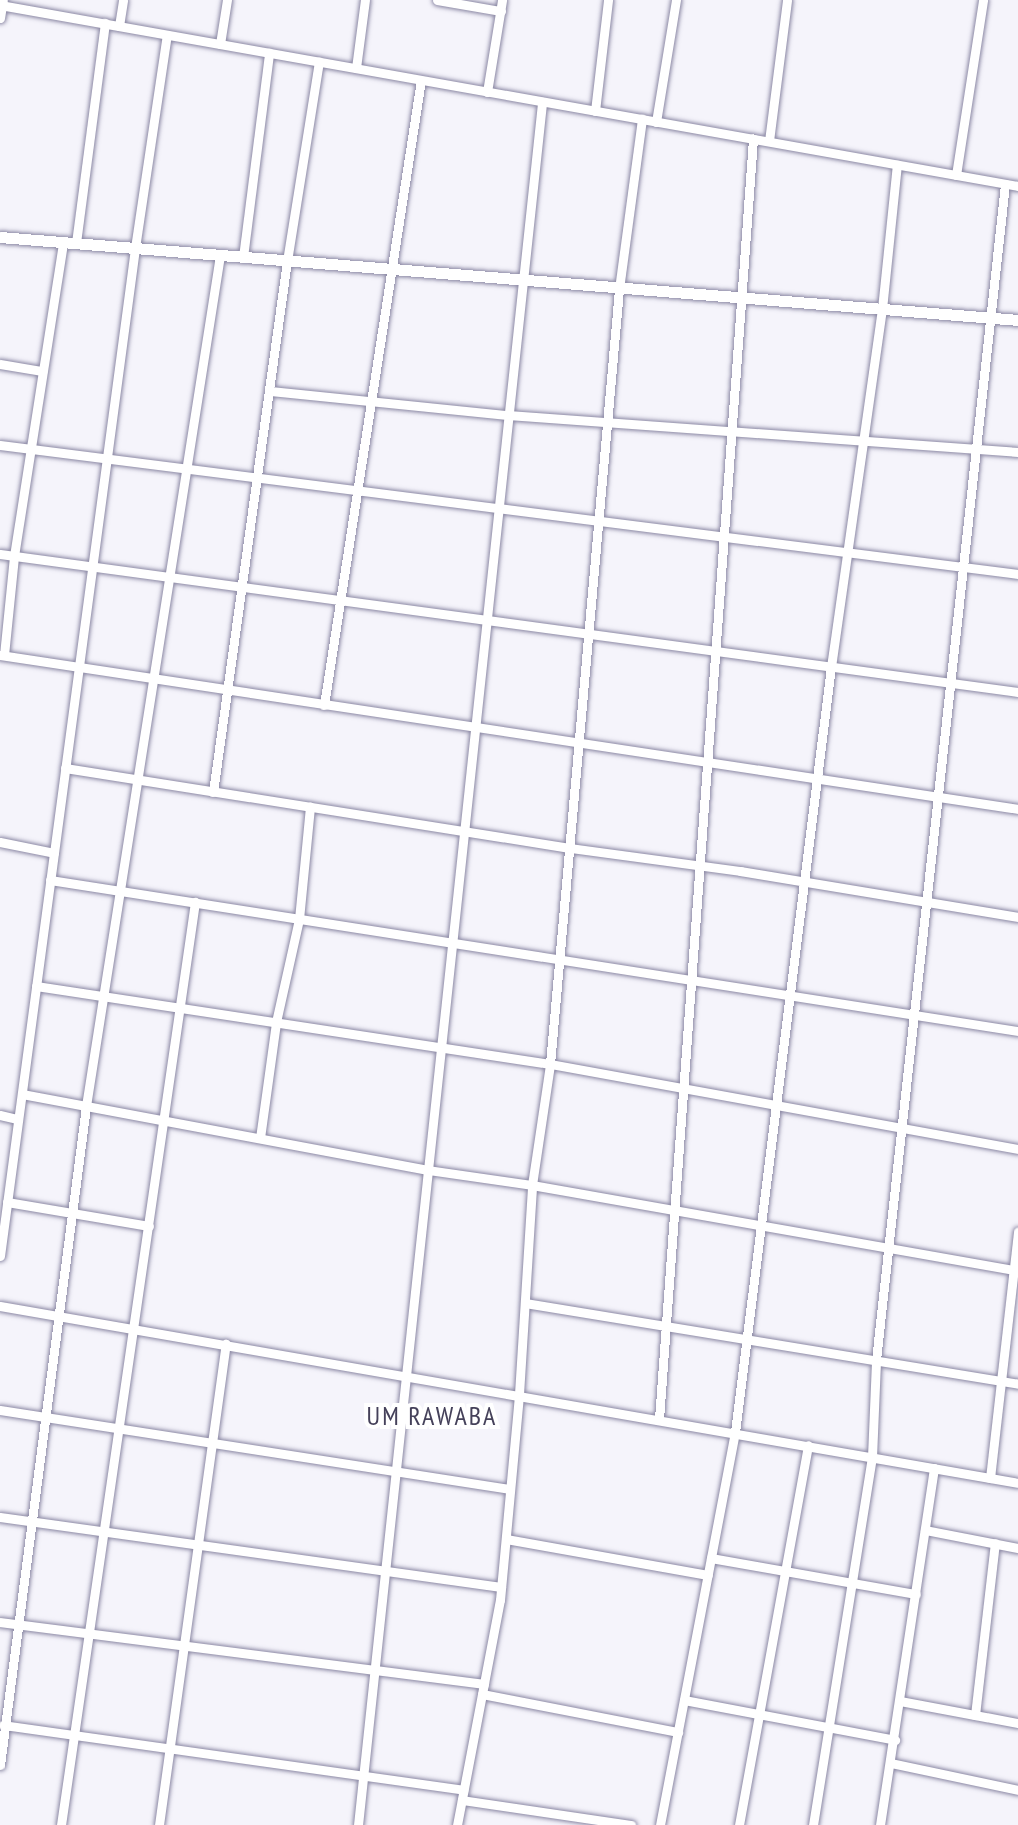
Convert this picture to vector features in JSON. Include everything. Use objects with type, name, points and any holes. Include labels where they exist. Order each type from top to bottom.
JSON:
[{"type":"main road","points":[[0,237],[1018,320]]},
{"type":"street","points":[[119,26],[123,0]]},
{"type":"street","points":[[220,44],[227,0]]},
{"type":"street","points":[[356,68],[365,0]]},
{"type":"street","points":[[437,0],[501,11]]},
{"type":"street","points":[[487,92],[502,0]]},
{"type":"street","points":[[595,111],[608,0]]},
{"type":"street","points":[[656,122],[676,0]]},
{"type":"street","points":[[769,141],[787,0]]},
{"type":"street","points":[[956,175],[983,0]]},
{"type":"street","points":[[0,18],[2,3],[1018,186]]},
{"type":"street","points":[[76,243],[105,23]]},
{"type":"street","points":[[0,1249],[135,248],[167,35]]},
{"type":"street","points":[[243,257],[269,53]]},
{"type":"street","points":[[213,792],[287,261],[319,62]]},
{"type":"street","points":[[324,705],[421,80]]},
{"type":"street","points":[[358,1825],[542,102]]},
{"type":"street","points":[[457,1825],[501,1587],[519,1394],[532,1185],[550,1064],[561,959],[619,289],[642,119]]},
{"type":"street","points":[[659,1419],[677,1211],[689,979],[726,536],[753,138]]},
{"type":"street","points":[[660,1825],[735,1432],[831,667],[882,309],[897,165]]},
{"type":"street","points":[[813,1825],[872,1457],[876,1360],[1005,184]]},
{"type":"street","points":[[63,242],[14,556],[2,655],[579,745],[1018,809]]},
{"type":"street","points":[[0,1765],[86,1106],[220,255]]},
{"type":"street","points":[[0,364],[42,371]]},
{"type":"street","points":[[270,391],[508,415],[1018,452]]},
{"type":"street","points":[[0,445],[1018,574]]},
{"type":"street","points":[[0,554],[1018,692]]},
{"type":"street","points":[[65,768],[570,848],[806,881],[1018,917]]},
{"type":"street","points":[[260,1138],[276,1022],[299,919],[310,807]]},
{"type":"street","points":[[0,842],[54,853]]},
{"type":"street","points":[[50,880],[1018,1031]]},
{"type":"street","points":[[61,1825],[86,1633],[105,1532],[195,902]]},
{"type":"street","points":[[36,986],[550,1064],[1018,1149]]},
{"type":"street","points":[[22,1094],[428,1170],[532,1185],[1016,1271]]},
{"type":"street","points":[[0,1115],[18,1119]]},
{"type":"street","points":[[7,1202],[149,1226]]},
{"type":"street","points":[[990,1478],[1016,1271],[1018,1232]]},
{"type":"street","points":[[525,1303],[1018,1384]]},
{"type":"street","points":[[0,1306],[1018,1483]]},
{"type":"street","points":[[159,1825],[226,1344]]},
{"type":"street","points":[[0,1410],[510,1489]]},
{"type":"street","points":[[739,1825],[782,1571],[808,1445]]},
{"type":"street","points":[[880,1825],[934,1468]]},
{"type":"street","points":[[0,1517],[501,1587]]},
{"type":"street","points":[[925,1530],[1018,1548]]},
{"type":"street","points":[[506,1539],[708,1575]]},
{"type":"street","points":[[975,1715],[995,1543]]},
{"type":"street","points":[[711,1558],[916,1594]]},
{"type":"street","points":[[0,1622],[375,1670],[483,1689],[678,1732]]},
{"type":"street","points":[[684,1700],[895,1740]]},
{"type":"street","points":[[900,1701],[1018,1723]]},
{"type":"street","points":[[3,1725],[364,1775],[631,1825]]},
{"type":"street","points":[[891,1763],[1018,1790]]},
{"type":"district","name":"UM RAWABA","points":[[432,1416]]}]
